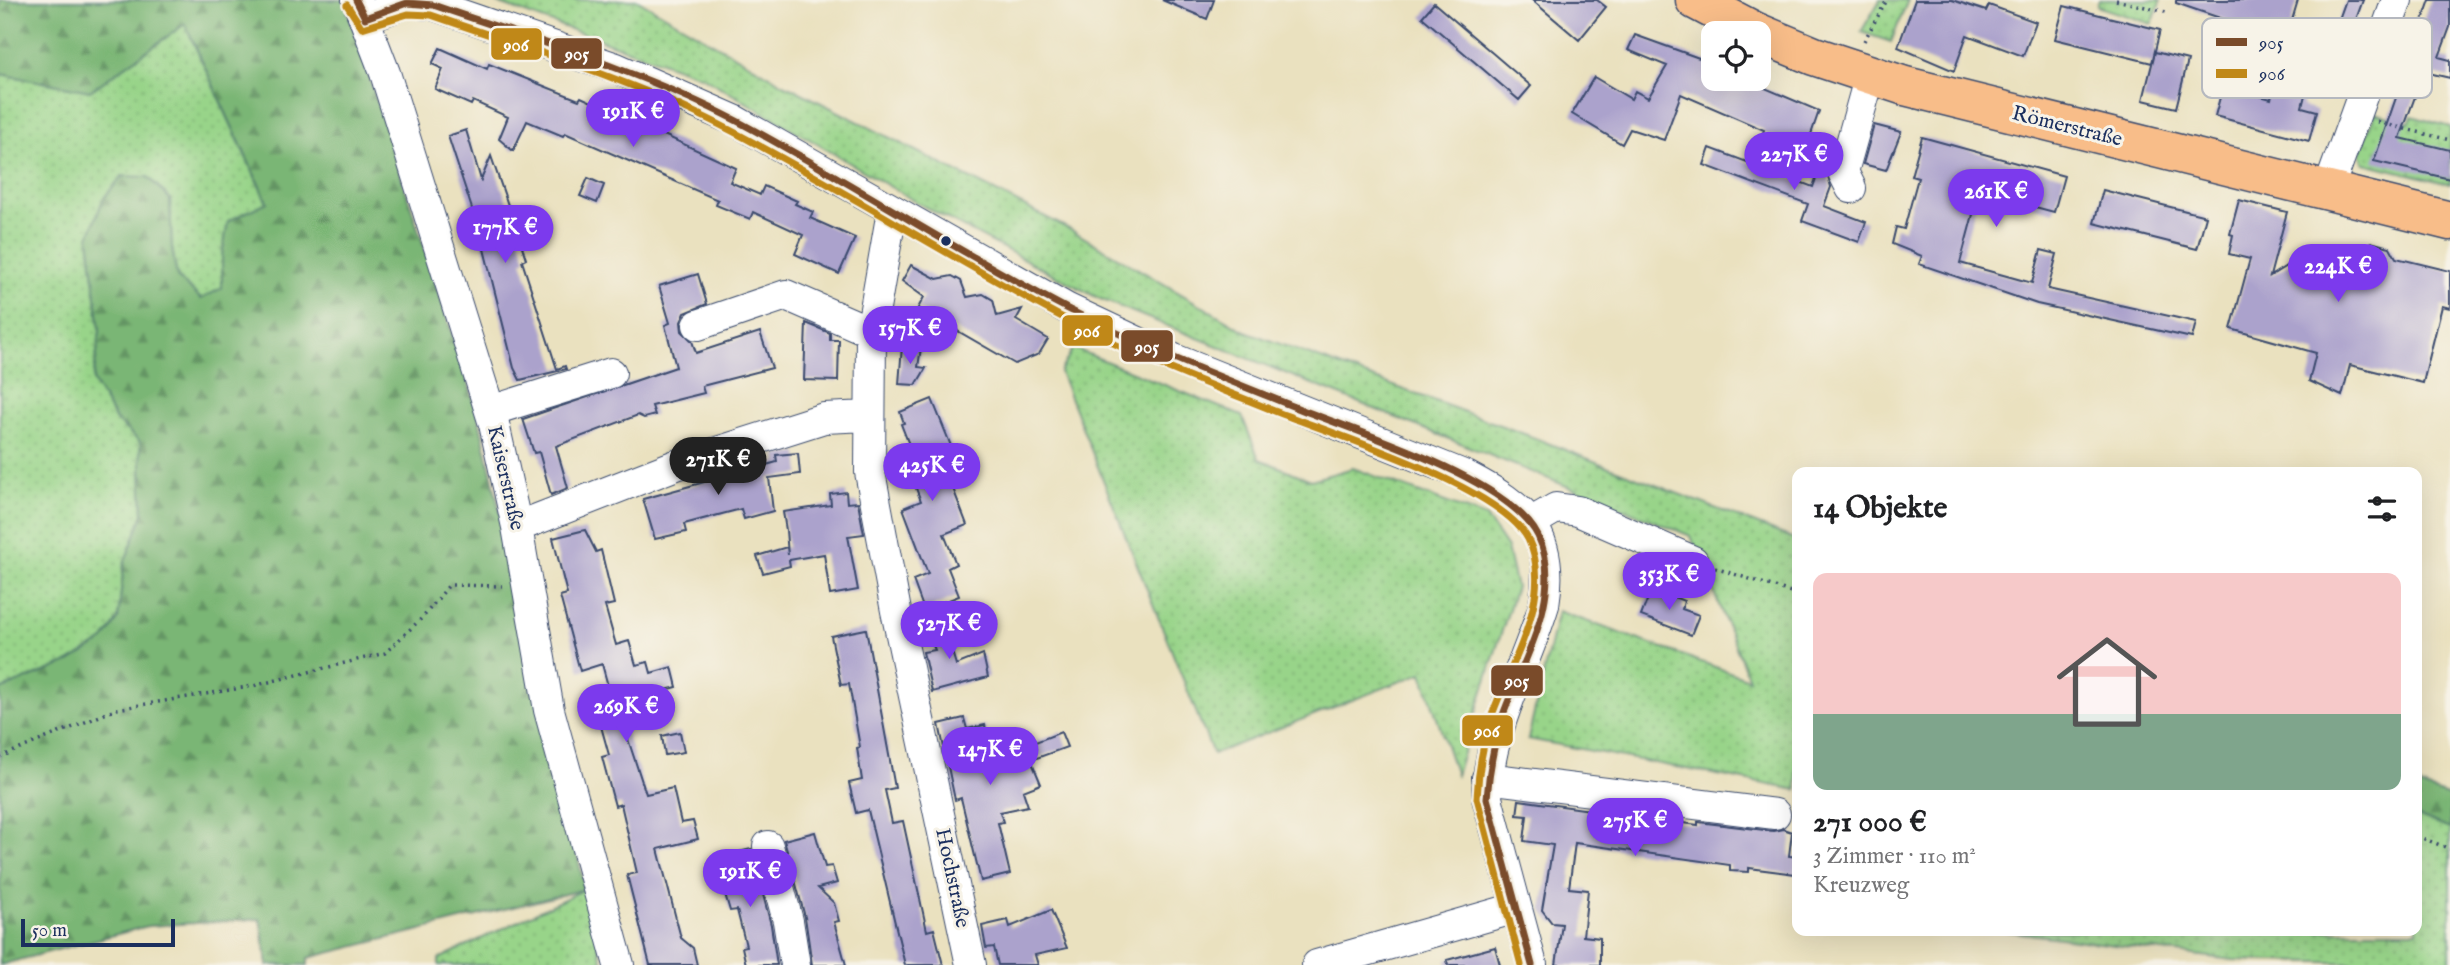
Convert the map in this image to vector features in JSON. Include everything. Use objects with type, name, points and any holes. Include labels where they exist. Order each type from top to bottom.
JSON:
[{"type":"main road","name":"Römerstraße","points":[[1695,0],[1754,31],[1860,71],[2327,193],[2450,220]]},
{"type":"street","points":[[2391,18],[2398,0]]},
{"type":"street","points":[[361,9],[407,3],[433,5],[616,68],[734,120],[1066,308],[1174,359],[1466,476],[1507,497],[1532,522],[1544,558],[1548,583],[1544,605],[1498,734],[1487,778],[1487,798],[1532,965]]},
{"type":"street","name":"Kaiserstraße","points":[[361,9],[490,411],[517,527],[549,710],[619,965]]},
{"type":"street","points":[[1851,188],[1843,172],[1860,71]]},
{"type":"street","points":[[2327,193],[2362,98]]},
{"type":"street","name":"Hochstraße","points":[[892,211],[871,332],[868,416],[870,472],[895,611],[971,965]]},
{"type":"street","points":[[698,326],[786,295],[871,332]]},
{"type":"street","points":[[490,411],[611,373]]},
{"type":"street","points":[[517,527],[676,465],[824,418],[868,416]]},
{"type":"street","points":[[1532,522],[1556,508],[1578,511],[1693,561]]},
{"type":"street","points":[[1487,778],[1775,814]]},
{"type":"street","points":[[768,846],[788,921],[795,965]]},
{"type":"street","points":[[1317,965],[1517,908]]},
{"type":"path","points":[[1860,71],[1887,0]]},
{"type":"path","points":[[2116,0],[2170,13]]},
{"type":"path","points":[[2355,117],[2450,140]]},
{"type":"path","points":[[1693,561],[1792,592]]},
{"type":"path","points":[[0,757],[117,709],[253,686],[385,653],[424,616],[449,585],[495,587],[527,582]]},
{"type":"path","points":[[2422,838],[2450,849]]},
{"type":"green space","points":[[0,0],[344,0],[478,414],[585,889],[308,958],[308,965],[268,965],[260,919],[148,926],[0,965],[0,690],[69,662],[104,640],[118,619],[124,564],[143,514],[140,442],[116,420],[93,381],[100,331],[89,237],[103,199],[122,176],[148,177],[170,199],[172,248],[177,277],[201,299],[222,288],[222,255],[228,221],[267,202],[185,24],[90,91],[0,74]]},
{"type":"green space","points":[[489,0],[638,0],[784,84],[1071,230],[1245,331],[1527,435],[1792,538],[1792,789],[1528,739],[1558,611],[1749,679],[1691,536],[1098,298],[923,206],[703,77]]},
{"type":"green space","points":[[1880,0],[1908,0],[1891,42],[1861,32]]},
{"type":"green space","points":[[2099,0],[2161,0],[2152,24],[2097,6]]},
{"type":"green space","points":[[185,24],[267,203],[222,255],[222,289],[201,299],[177,277],[172,248],[170,199],[148,177],[89,237],[100,332],[93,381],[116,420],[140,442],[143,514],[124,564],[118,619],[104,640],[69,662],[0,690],[0,74],[90,91]]},
{"type":"green space","points":[[2375,113],[2409,123],[2412,116],[2450,127],[2450,184],[2364,163],[2360,152]]},
{"type":"green space","points":[[1073,348],[1242,416],[1259,459],[1311,480],[1353,468],[1486,517],[1507,548],[1516,587],[1456,775],[1422,673],[1213,754],[1060,372]]},
{"type":"green space","points":[[2422,787],[2450,797],[2450,829],[2422,818]]},
{"type":"green space","points":[[2422,818],[2450,829],[2450,965],[2233,960],[2044,936],[2422,936]]},
{"type":"green space","points":[[585,889],[603,965],[439,965],[439,959]]},
{"type":"building","points":[[1162,0],[1214,0],[1207,19]]},
{"type":"building","points":[[1532,0],[1597,0],[1606,7],[1579,40]]},
{"type":"building","points":[[1915,0],[1952,0],[1986,11],[1989,5],[2036,22],[2023,56],[1967,35],[1954,71],[1898,47]]},
{"type":"building","points":[[2176,0],[2298,0],[2293,18],[2220,18],[2176,3]]},
{"type":"building","points":[[2346,0],[2363,0],[2356,18],[2339,18]]},
{"type":"building","points":[[2430,0],[2450,0],[2450,27],[2439,57],[2450,60],[2450,78],[2432,74],[2432,18],[2424,18]]},
{"type":"building","points":[[1434,3],[1531,86],[1519,100],[1422,17]]},
{"type":"building","points":[[2064,6],[2160,30],[2152,63],[2055,39]]},
{"type":"building","points":[[1635,35],[1701,59],[1701,91],[1771,91],[1819,111],[1806,149],[1763,133],[1764,130],[1681,94],[1664,140],[1630,129],[1622,144],[1572,114],[1594,77],[1631,99],[1635,91],[1648,98],[1667,66],[1628,50]]},
{"type":"building","points":[[440,48],[487,69],[489,64],[579,100],[581,97],[736,168],[730,182],[760,195],[764,186],[797,201],[795,204],[813,212],[810,218],[855,238],[839,274],[795,254],[803,235],[753,212],[750,219],[716,205],[718,200],[565,133],[563,136],[527,121],[513,151],[499,139],[508,117],[473,101],[471,105],[435,89],[443,69],[432,64]]},
{"type":"building","points":[[2155,52],[2188,60],[2176,108],[2143,100]]},
{"type":"building","points":[[2220,98],[2304,98],[2302,107],[2317,111],[2309,141],[2215,116]]},
{"type":"building","points":[[2396,98],[2415,98],[2400,138],[2450,150],[2450,179],[2374,161]]},
{"type":"building","points":[[1874,125],[1901,132],[1886,170],[1863,164]]},
{"type":"building","points":[[466,130],[481,180],[491,156],[526,259],[522,261],[557,369],[565,366],[566,369],[520,380],[514,368],[480,233],[448,136]]},
{"type":"building","points":[[1922,137],[2064,176],[2054,212],[1979,192],[1960,263],[2032,283],[2041,250],[2057,254],[2048,289],[2196,322],[2192,338],[2037,304],[1919,264],[1922,256],[1892,244],[1896,227],[1904,229],[1918,178],[1911,176]]},
{"type":"building","points":[[1828,145],[1832,146],[1826,168],[1831,187],[1824,206],[1866,222],[1859,242],[1802,221],[1808,204],[1704,165],[1710,148],[1813,187]]},
{"type":"building","points":[[588,178],[604,185],[597,203],[580,196]]},
{"type":"building","points":[[2103,190],[2206,216],[2197,249],[2094,223]]},
{"type":"building","points":[[2239,200],[2287,212],[2270,276],[2299,258],[2356,272],[2362,247],[2371,242],[2390,247],[2396,258],[2450,271],[2450,308],[2442,306],[2423,383],[2350,365],[2342,396],[2309,381],[2316,353],[2231,329],[2250,259],[2229,254],[2233,235],[2230,234]]},
{"type":"building","points":[[911,265],[937,279],[952,276],[961,281],[967,297],[983,294],[993,300],[997,316],[1022,309],[1016,320],[1048,339],[1039,354],[1015,364],[918,308],[924,297],[902,281]]},
{"type":"building","points":[[698,274],[707,304],[685,313],[681,322],[682,331],[692,341],[696,353],[760,332],[772,368],[702,386],[704,393],[652,406],[655,415],[644,418],[638,415],[556,446],[568,488],[551,495],[539,452],[534,453],[523,419],[676,367],[665,325],[670,323],[659,286]]},
{"type":"building","points":[[806,323],[830,333],[830,340],[839,340],[838,381],[804,380]]},
{"type":"building","points":[[902,346],[921,348],[918,367],[926,368],[916,385],[899,384]]},
{"type":"building","points":[[932,399],[951,446],[944,449],[951,468],[946,470],[967,525],[944,534],[956,564],[948,568],[959,596],[924,610],[913,580],[928,574],[903,508],[921,501],[906,463],[915,460],[901,424],[904,423],[900,412]]},
{"type":"building","points":[[798,453],[800,474],[769,478],[773,511],[744,519],[741,509],[684,524],[686,532],[655,539],[643,499],[777,462],[776,455]]},
{"type":"building","points":[[846,492],[847,503],[858,502],[864,534],[848,536],[858,590],[830,595],[824,554],[789,560],[790,566],[763,573],[757,556],[787,547],[788,555],[783,512],[831,505],[830,494]]},
{"type":"building","points":[[585,530],[596,552],[601,550],[614,604],[605,606],[616,645],[629,641],[636,665],[648,662],[651,673],[672,667],[677,687],[638,697],[646,722],[624,727],[646,794],[673,788],[681,823],[693,821],[698,839],[658,849],[681,938],[693,948],[697,965],[650,965],[627,875],[637,873],[621,804],[615,806],[602,757],[609,755],[599,719],[593,721],[589,703],[611,697],[602,664],[580,671],[560,596],[567,594],[553,538]]},
{"type":"building","points":[[1652,588],[1684,601],[1682,609],[1699,615],[1691,635],[1641,616]]},
{"type":"building","points":[[941,615],[956,665],[983,654],[988,677],[932,692],[923,652],[935,650],[923,621]]},
{"type":"building","points":[[866,629],[895,788],[885,790],[892,823],[903,821],[927,931],[934,929],[943,965],[905,965],[868,810],[856,813],[849,783],[862,780],[857,748],[860,747],[849,684],[841,685],[831,636]]},
{"type":"building","points":[[964,718],[967,729],[985,725],[992,759],[1061,732],[1067,747],[1031,760],[1041,784],[1023,791],[1028,806],[1000,812],[1003,822],[998,823],[1010,874],[981,881],[961,798],[955,800],[939,724]]},
{"type":"building","points":[[680,732],[684,752],[665,755],[662,736]]},
{"type":"building","points":[[1519,800],[1698,825],[1698,822],[1773,831],[1783,829],[1792,832],[1789,856],[1792,856],[1792,873],[1749,868],[1749,872],[1730,871],[1730,865],[1575,843],[1569,888],[1588,890],[1583,936],[1600,938],[1600,965],[1556,965],[1562,924],[1552,923],[1542,910],[1553,845],[1524,841],[1527,816],[1517,815]]},
{"type":"building","points":[[815,832],[825,867],[832,866],[837,883],[818,888],[834,903],[839,921],[834,922],[846,965],[812,965],[805,917],[784,840]]},
{"type":"building","points":[[751,849],[771,925],[777,965],[746,965],[742,947],[746,946],[737,910],[730,911],[725,894],[732,892],[723,856]]},
{"type":"building","points":[[1051,910],[1067,948],[1035,955],[1038,965],[998,965],[994,947],[986,948],[982,926],[1008,920],[1010,927]]},
{"type":"building","points":[[1495,947],[1500,965],[1448,965],[1447,960]]},
{"type":"transit line","name":"905","points":[[356,0],[365,18],[407,3],[433,5],[587,57],[701,103],[1066,308],[1179,360],[1428,459],[1496,495],[1522,515],[1538,536],[1545,559],[1547,583],[1537,631],[1500,724],[1487,798],[1532,965]]},
{"type":"transit line","name":"906","points":[[347,5],[362,28],[408,14],[431,15],[584,67],[696,113],[773,153],[1084,329],[1194,378],[1414,465],[1486,500],[1512,520],[1528,539],[1535,561],[1537,583],[1527,630],[1488,728],[1477,798],[1521,965]]}]
